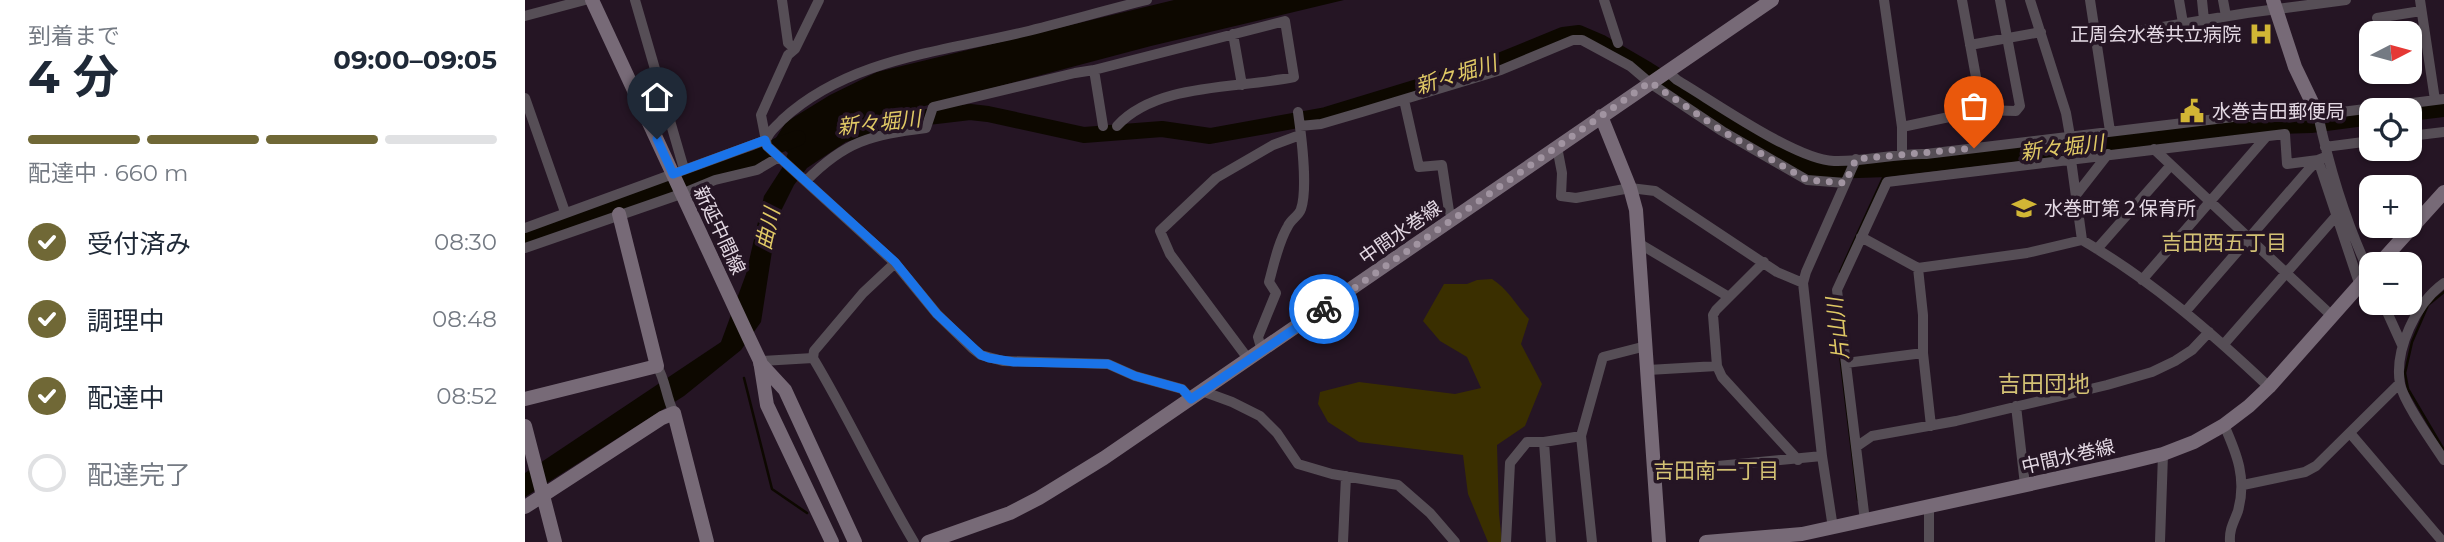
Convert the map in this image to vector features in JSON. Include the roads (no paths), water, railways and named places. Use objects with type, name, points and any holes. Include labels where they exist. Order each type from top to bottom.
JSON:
[{"type":"main road","name":"新延中間線","points":[[592,0],[679,181],[750,338],[759,362],[767,405],[832,542]]},
{"type":"main road","name":"中間水巻線","points":[[928,542],[975,527],[1039,498],[1104,458],[1772,0]]},
{"type":"main road","points":[[2275,5],[2302,85],[2318,115]]},
{"type":"main road","points":[[1601,116],[1636,210],[1659,542]]},
{"type":"main road","name":"中間水巻線","points":[[2391,252],[2444,192]]},
{"type":"main road","points":[[525,399],[660,370],[619,214]]},
{"type":"main road","name":"中間水巻線","points":[[1706,542],[1802,534],[2164,454],[2194,442],[2224,425],[2270,387],[2359,287]]},
{"type":"main road","name":"新延中間線","points":[[759,362],[785,390],[855,542]]},
{"type":"main road","points":[[525,507],[673,410],[708,542]]},
{"type":"main road","points":[[525,426],[530,460],[543,493],[555,542]]},
{"type":"street","points":[[525,16],[585,0]]},
{"type":"street","points":[[635,0],[679,181]]},
{"type":"street","points":[[782,0],[788,43],[795,49]]},
{"type":"street","points":[[819,0],[761,115],[774,151],[895,262],[937,314],[981,355],[1014,362],[1108,364],[1135,376],[1197,395],[1233,402],[1260,416],[1277,433],[1298,464],[1332,474],[1398,485],[1430,513],[1455,542]]},
{"type":"street","points":[[774,151],[769,131],[810,98],[859,71],[1026,32],[1147,0]]},
{"type":"street","points":[[1604,0],[1619,43]]},
{"type":"street","points":[[1884,0],[1902,127],[1902,153]]},
{"type":"street","points":[[1962,0],[1982,110]]},
{"type":"street","points":[[1902,127],[1982,110],[2016,111],[2020,106],[2000,0]]},
{"type":"street","points":[[2030,0],[2066,113],[2070,136]]},
{"type":"street","points":[[2090,0],[2110,131]]},
{"type":"street","points":[[2179,0],[2183,23]]},
{"type":"street","points":[[2202,0],[2204,20]]},
{"type":"street","points":[[2223,0],[2226,16]]},
{"type":"street","points":[[2245,0],[2247,13]]},
{"type":"street","points":[[2096,38],[2247,13],[2275,5],[2346,0]]},
{"type":"street","points":[[1667,71],[1787,146],[1812,158],[1833,161],[1926,153],[2233,117],[2318,115],[2440,99],[2420,5],[2377,18]]},
{"type":"street","points":[[806,181],[823,163],[852,145],[895,132],[926,128],[933,107],[1094,70],[1285,21],[1294,76],[1266,83],[1185,91],[1126,116],[1117,125]]},
{"type":"street","points":[[1970,45],[2041,32]]},
{"type":"street","points":[[1233,34],[1242,85]]},
{"type":"street","points":[[1249,360],[1170,254],[1160,231],[1216,178],[1300,131],[1501,70],[1573,40],[1582,40],[1630,66],[1722,131],[1807,180],[1845,183]]},
{"type":"street","points":[[1094,70],[1103,126]]},
{"type":"street","points":[[525,98],[527,111],[565,212]]},
{"type":"street","points":[[1404,100],[1419,167],[1442,165],[1449,211],[1456,217]]},
{"type":"street","points":[[1262,351],[1258,337],[1276,293],[1269,282],[1271,272],[1287,226],[1300,212],[1302,202],[1298,112]]},
{"type":"street","points":[[2318,115],[2337,215],[2359,255]]},
{"type":"street","points":[[2422,135],[2444,132]]},
{"type":"street","points":[[1865,521],[1837,290],[1887,182],[2285,134],[2287,164],[2359,144]]},
{"type":"street","points":[[2142,280],[2266,137]]},
{"type":"street","points":[[1557,147],[1562,173],[1562,196],[1576,198],[1630,188],[1655,191],[1777,272],[1803,283]]},
{"type":"street","points":[[2154,149],[2332,316]]},
{"type":"street","points":[[525,248],[619,214],[679,181],[715,180],[757,170],[774,151]]},
{"type":"street","points":[[525,228],[565,212],[679,181],[774,151]]},
{"type":"street","points":[[2076,195],[2108,154]]},
{"type":"street","points":[[2185,312],[2324,154]]},
{"type":"street","points":[[2324,154],[2359,252]]},
{"type":"street","points":[[1833,528],[1822,456],[1803,283],[1856,159]]},
{"type":"street","points":[[2071,160],[2081,240]]},
{"type":"street","points":[[2097,249],[2171,165]]},
{"type":"street","points":[[2224,344],[2337,215]]},
{"type":"street","points":[[1861,237],[1918,268],[2027,253],[2081,240],[2185,312],[2270,387]]},
{"type":"street","points":[[1640,244],[1729,297]]},
{"type":"street","points":[[895,262],[863,293],[814,351],[813,358],[841,404],[914,542]]},
{"type":"street","points":[[1764,262],[1713,315],[1717,366],[1722,377],[1798,460]]},
{"type":"street","points":[[1918,268],[1931,426]]},
{"type":"street","points":[[2444,283],[2424,300],[2402,345],[2400,383],[2405,397],[2444,460]]},
{"type":"street","points":[[2388,315],[2402,345]]},
{"type":"street","points":[[1856,447],[1872,436],[1931,426],[2108,385],[2152,372],[2192,350],[2209,331]]},
{"type":"street","points":[[1592,542],[1581,436],[1603,357],[1646,346]]},
{"type":"street","points":[[1846,363],[1923,353]]},
{"type":"street","points":[[759,362],[813,358]]},
{"type":"street","points":[[1648,370],[1717,366]]},
{"type":"street","points":[[660,370],[673,410]]},
{"type":"street","points":[[2243,485],[2305,472],[2316,466],[2400,383]]},
{"type":"street","points":[[2016,406],[2025,485]]},
{"type":"street","points":[[2224,425],[2235,452],[2243,485],[2229,533],[2230,542]]},
{"type":"street","points":[[2350,433],[2443,542]]},
{"type":"street","points":[[1506,542],[1510,463],[1527,442],[1581,436]]},
{"type":"street","points":[[1544,442],[1551,542]]},
{"type":"street","points":[[2160,542],[2164,454]]},
{"type":"street","points":[[1655,472],[1822,456]]},
{"type":"street","points":[[1343,542],[1346,476]]},
{"type":"street","points":[[1929,508],[1929,542]]},
{"type":"water","name":"曲川","points":[[1174,0],[1344,0],[1151,46],[906,111],[903,126],[846,142],[807,168],[794,185],[777,219],[761,322],[741,350],[684,396],[525,497],[525,473],[721,342],[746,274],[764,196],[788,153],[774,141],[786,122],[830,95],[877,72]]},
{"type":"waterway","name":"新々堀川","points":[[885,122],[970,112],[1084,135],[1162,129],[1210,136],[1326,115],[1487,66],[1563,35],[1579,33],[1648,70],[1796,162],[1829,171],[1887,169],[2240,127],[2311,125],[2359,119]]},
{"type":"waterway","name":"新々堀川","points":[[2422,112],[2444,109]]},
{"type":"waterway","name":"新々堀川","points":[[525,239],[756,158],[798,138]]},
{"type":"waterway","name":"片山川","points":[[1840,272],[1887,169]]},
{"type":"waterway","points":[[2444,292],[2428,305],[2412,342],[2405,373],[2408,389],[2444,450]]},
{"type":"waterway","name":"片山川","points":[[1833,298],[1858,500]]},
{"type":"waterway","points":[[744,378],[772,489],[807,513]]},
{"type":"place","name":"正周会水巻共立病院","points":[[2261,34]]},
{"type":"place","name":"水巻吉田郵便局","points":[[2192,111]]},
{"type":"place","name":"水巻町第２保育所","points":[[2024,208]]},
{"type":"district","name":"吉田西五丁目","points":[[2224,243]]},
{"type":"district","name":"吉田団地","points":[[2044,384]]},
{"type":"district","name":"吉田南一丁目","points":[[1716,471]]}]
